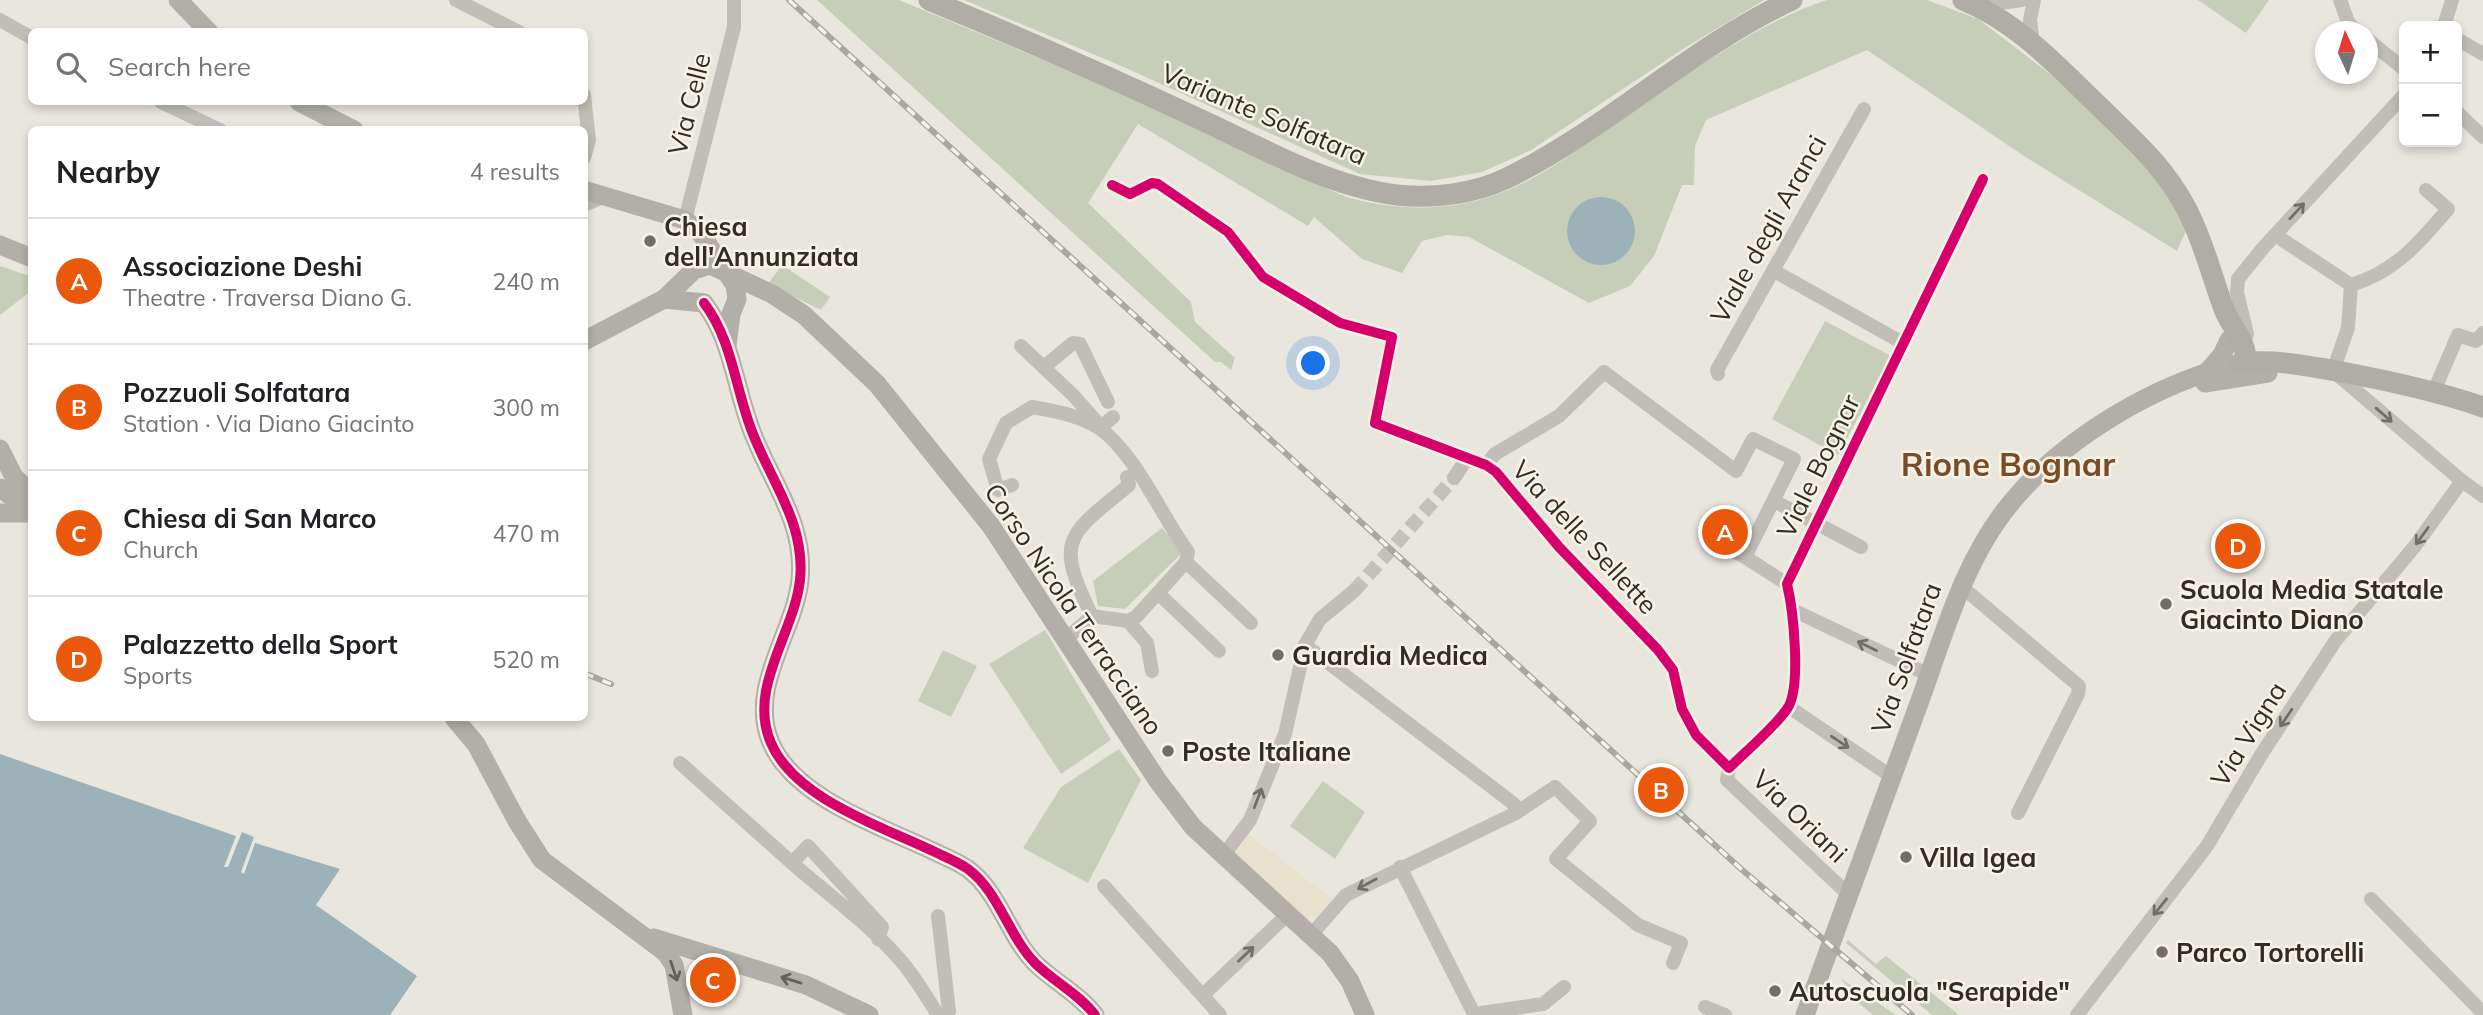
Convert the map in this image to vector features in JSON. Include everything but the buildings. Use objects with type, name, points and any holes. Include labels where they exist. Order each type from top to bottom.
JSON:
[{"type":"main road","points":[[178,0],[205,28]]},
{"type":"main road","name":"Variante Solfatara","points":[[929,0],[1061,55],[1345,183],[1396,195],[1423,196],[1450,194],[1504,179],[1553,152],[1749,23],[1792,0]]},
{"type":"main road","points":[[1971,3],[2009,25],[2033,44],[2147,153],[2177,191],[2193,224],[2236,343],[2268,373]]},
{"type":"main road","points":[[305,105],[346,126]]},
{"type":"main road","points":[[588,191],[688,223],[698,231],[736,285],[735,306],[731,314],[727,345]]},
{"type":"main road","points":[[688,223],[697,248],[693,289],[713,316],[727,345],[751,430],[789,510],[800,550],[799,583],[792,613],[764,699],[771,744],[794,777],[821,797],[966,867],[988,889],[1012,933],[1035,962],[1095,1015]]},
{"type":"main road","points":[[0,245],[28,256]]},
{"type":"main road","points":[[588,339],[664,299],[694,270],[710,265],[727,271]]},
{"type":"main road","name":"Corso Nicola Terracciano","points":[[727,271],[823,330],[893,404],[991,526],[1158,781],[1194,827],[1330,953],[1350,981],[1366,1015]]},
{"type":"main road","points":[[664,299],[704,303],[722,310],[750,299],[783,303]]},
{"type":"main road","name":"Via Solfatara","points":[[2212,376],[2236,343],[2287,362],[2321,366],[2333,371],[2434,391],[2483,407]]},
{"type":"main road","name":"Via Solfatara","points":[[1805,1015],[1962,587],[1999,518],[2032,480],[2070,446],[2135,405],[2160,394],[2171,394],[2212,376],[2321,374],[2333,371]]},
{"type":"main road","points":[[0,449],[13,477],[28,491]]},
{"type":"main road","points":[[0,488],[10,496],[28,502]]},
{"type":"main road","points":[[0,513],[28,513]]},
{"type":"main road","points":[[456,721],[476,744],[517,821],[542,860],[646,936],[674,965],[683,1015]]},
{"type":"main road","points":[[646,936],[806,985],[855,1014]]},
{"type":"street","points":[[456,0],[509,28]]},
{"type":"street","name":"Via Celle","points":[[688,223],[734,26],[734,0]]},
{"type":"street","points":[[2446,21],[2452,0]]},
{"type":"street","points":[[1971,3],[2027,1]]},
{"type":"street","points":[[2009,25],[2027,1]]},
{"type":"street","points":[[2027,1],[2033,44]]},
{"type":"street","points":[[2343,1],[2348,21]]},
{"type":"street","points":[[0,20],[28,36]]},
{"type":"street","points":[[2462,42],[2483,54]]},
{"type":"street","points":[[2378,48],[2399,65]]},
{"type":"street","points":[[2236,343],[2247,334],[2236,286],[2275,234],[2399,100]]},
{"type":"street","points":[[167,105],[212,126]]},
{"type":"street","points":[[585,105],[587,126]]},
{"type":"street","name":"Viale degli Aranci","points":[[1718,374],[1717,370],[1864,109]]},
{"type":"street","points":[[2462,117],[2483,137]]},
{"type":"street","name":"Viale Bognar","points":[[1787,584],[1983,180]]},
{"type":"street","name":"Via delle Sellette","points":[[1112,184],[1130,194],[1152,183],[1157,184],[1228,232],[1263,277],[1340,323],[1392,337],[1374,415],[1375,423],[1448,449],[1466,460],[1486,465],[1658,650],[1673,670],[1682,709],[1696,735],[1729,768]]},
{"type":"street","points":[[2351,285],[2391,268],[2409,254],[2448,209],[2426,190]]},
{"type":"street","points":[[588,203],[605,196]]},
{"type":"street","points":[[2275,234],[2351,285]]},
{"type":"street","points":[[1774,271],[1903,343]]},
{"type":"street","points":[[2351,285],[2348,328],[2333,371],[2483,496]]},
{"type":"street","points":[[2434,391],[2458,335],[2481,339]]},
{"type":"street","points":[[1044,367],[1073,343],[1080,344],[1108,402]]},
{"type":"street","points":[[1021,346],[1104,430],[1156,497],[1168,524],[1188,552],[1186,562],[1136,617],[1128,621],[1089,620],[1066,639]]},
{"type":"street","points":[[1486,465],[1494,454],[1559,416],[1604,372],[1736,471],[1753,439],[1794,459],[1745,557]]},
{"type":"street","points":[[1012,485],[998,490],[989,459],[1006,423],[1032,407],[1063,412],[1104,430]]},
{"type":"street","points":[[1104,430],[1113,417]]},
{"type":"street","points":[[1454,478],[1466,460]]},
{"type":"street","points":[[1089,620],[1074,580],[1069,548],[1083,523],[1129,485],[1127,477]]},
{"type":"street","name":"Via Vigna","points":[[2077,1015],[2207,846],[2261,755],[2336,640],[2414,546],[2462,481]]},
{"type":"street","points":[[1774,501],[1861,547]]},
{"type":"street","points":[[1708,538],[1745,557],[1787,584],[1793,610],[1795,653],[1789,707],[1729,768]]},
{"type":"street","points":[[1186,562],[1251,623]]},
{"type":"street","points":[[1962,587],[2079,685],[2018,813]]},
{"type":"street","points":[[1223,856],[1250,820],[1287,734],[1305,645],[1320,620],[1354,591]]},
{"type":"street","points":[[1158,594],[1219,651]]},
{"type":"street","points":[[1793,610],[1929,675]]},
{"type":"street","points":[[1128,621],[1147,643],[1152,671]]},
{"type":"street","points":[[1305,645],[1514,804],[1516,813]]},
{"type":"street","points":[[1789,707],[1892,777]]},
{"type":"street","points":[[680,763],[894,952],[941,1015],[949,1011],[938,916]]},
{"type":"street","name":"Via Oriani","points":[[1729,768],[1727,780],[1849,895]]},
{"type":"street","points":[[1312,934],[1346,895],[1516,813],[1555,786],[1590,821],[1556,859],[1638,925],[1681,943],[1673,963]]},
{"type":"street","points":[[792,863],[808,846],[882,927],[878,939]]},
{"type":"street","points":[[1400,867],[1474,1014],[1544,1004],[1564,986]]},
{"type":"street","points":[[826,893],[836,879]]},
{"type":"street","points":[[1104,886],[1220,1015]]},
{"type":"street","points":[[842,906],[853,895]]},
{"type":"street","points":[[2371,899],[2483,1013]]},
{"type":"street","points":[[1203,995],[1288,914]]},
{"type":"street","points":[[1705,1007],[1725,1015]]},
{"type":"green space","points":[[817,0],[899,0],[1067,70],[1346,197],[1397,206],[1431,207],[1483,199],[1525,182],[1578,150],[1735,44],[1796,12],[1827,0],[1927,0],[1978,19],[2054,77],[2140,156],[2188,226],[2177,251],[2024,156],[1867,50],[1706,120],[1695,146],[1694,185],[1682,185],[1654,256],[1630,286],[1589,303],[1469,237],[1447,235],[1422,241],[1402,273],[1362,259],[1314,217],[1308,226],[1138,124],[1088,203],[1191,302],[1195,322],[1235,358],[1231,370],[1221,362],[1215,362]]},
{"type":"green space","points":[[964,0],[1764,0],[1683,49],[1531,150],[1482,172],[1431,181],[1360,174],[1119,65]]},
{"type":"green space","points":[[2198,0],[2269,0],[2246,33]]},
{"type":"green space","points":[[782,265],[830,297],[821,310],[768,284]]},
{"type":"green space","points":[[0,266],[28,276],[28,293],[0,315]]},
{"type":"green space","points":[[1825,321],[1891,356],[1838,455],[1772,419]]},
{"type":"green space","points":[[1162,528],[1183,552],[1125,609],[1098,606],[1093,581]]},
{"type":"green space","points":[[1045,630],[1111,740],[1061,774],[989,664]]},
{"type":"green space","points":[[943,650],[977,666],[951,717],[918,701]]},
{"type":"green space","points":[[1119,749],[1141,780],[1088,883],[1023,848],[1061,787]]},
{"type":"green space","points":[[1323,781],[1365,812],[1335,859],[1290,826]]},
{"type":"green space","points":[[1848,940],[1876,964],[1886,956],[1959,1015],[1932,1015],[1846,943]]},
{"type":"green space","points":[[1840,978],[1896,1015],[1873,1015],[1848,994],[1851,990]]},
{"type":"shaded area","points":[[1248,834],[1332,899],[1317,917],[1305,918],[1235,855]]},
{"type":"water","points":[[1601,197],[1614,200],[1625,207],[1632,218],[1635,231],[1632,244],[1625,255],[1614,262],[1601,265],[1588,262],[1577,255],[1570,244],[1567,231],[1570,218],[1577,207],[1588,200]]},
{"type":"water","points":[[0,754],[236,836],[224,867],[228,867],[242,832],[254,837],[241,872],[244,874],[255,843],[340,869],[316,905],[417,976],[390,1015],[0,1015]]},
{"type":"tunnel","points":[[1354,591],[1454,478]]},
{"type":"railway","points":[[789,0],[1740,868],[1912,1015]]},
{"type":"railway","points":[[588,675],[611,684]]},
{"type":"cycle path","points":[[1112,185],[1130,194],[1152,183],[1158,184],[1228,232],[1263,277],[1340,323],[1392,337],[1375,423],[1486,465],[1496,472],[1559,547],[1658,650],[1673,670],[1682,709],[1696,735],[1729,768],[1774,724],[1792,699],[1795,648],[1787,584],[1983,179]]},
{"type":"cycle path","points":[[704,303],[726,346],[750,426],[792,519],[797,538],[800,580],[790,621],[768,681],[765,702],[765,722],[771,743],[783,763],[820,796],[951,860],[979,878],[1035,963],[1095,1015]]},
{"type":"place","name":"Chiesa dell'Annunziata","points":[[650,241]]},
{"type":"place","name":"Associazione Deshi","points":[[1725,532]]},
{"type":"place","name":"Palazzetto della Sport","points":[[2238,546]]},
{"type":"place","name":"Scuola Media Statale Giacinto Diano","points":[[2166,604]]},
{"type":"place","name":"Guardia Medica","points":[[1278,655]]},
{"type":"place","name":"Poste Italiane","points":[[1168,751]]},
{"type":"place","name":"Pozzuoli Solfatara","points":[[1661,790]]},
{"type":"place","name":"Villa Igea","points":[[1906,857]]},
{"type":"place","name":"Parco Tortorelli","points":[[2162,952]]},
{"type":"place","name":"Chiesa di San Marco","points":[[713,980]]},
{"type":"place","name":"Autoscuola \"Serapide\"","points":[[1775,991]]},
{"type":"district","name":"Rione Bognar","points":[[2008,463]]}]
